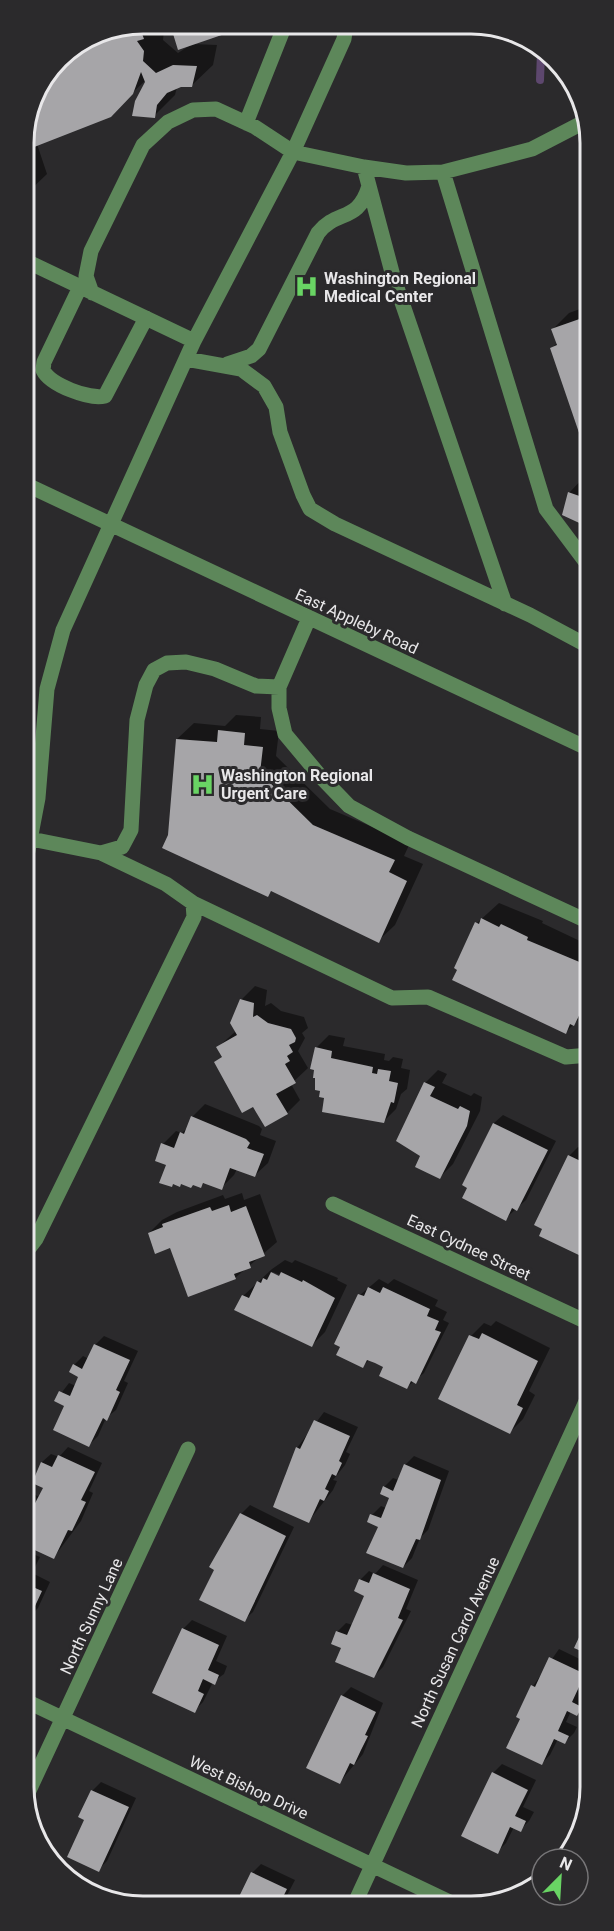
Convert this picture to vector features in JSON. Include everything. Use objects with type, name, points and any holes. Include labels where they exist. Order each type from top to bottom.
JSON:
[{"type":"street","points":[[35,785],[47,689],[63,630],[194,341],[293,152],[345,34]]},
{"type":"street","points":[[246,123],[281,35]]},
{"type":"street","points":[[146,318],[105,396],[92,398],[52,380],[43,370],[44,362],[86,290],[91,251],[143,145],[149,137],[179,115],[204,108],[216,109],[246,123],[293,152],[406,173],[443,172],[532,148],[578,125]]},
{"type":"street","points":[[364,167],[393,276],[505,604]]},
{"type":"street","points":[[443,172],[546,509],[580,554]]},
{"type":"street","points":[[226,365],[251,356],[259,349],[318,233],[326,223],[357,209],[365,200],[369,186]]},
{"type":"street","points":[[35,265],[194,341]]},
{"type":"street","points":[[186,359],[241,369],[264,386],[276,407],[293,470],[310,509],[335,524],[580,642]]},
{"type":"street","name":"East Appleby Road","points":[[35,489],[580,745]]},
{"type":"street","points":[[309,618],[279,687],[279,708],[285,734],[349,806],[408,838],[580,918]]},
{"type":"street","points":[[101,853],[122,847],[131,830],[137,720],[146,685],[154,670],[167,663],[186,662],[202,665],[256,686],[279,687]]},
{"type":"street","points":[[35,840],[101,853],[166,884],[193,903],[392,998],[428,997],[566,1057],[579,1055]]},
{"type":"street","points":[[34,1241],[174,962],[194,917],[193,903]]},
{"type":"street","name":"East Cydnee Street","points":[[333,1204],[579,1318]]},
{"type":"street","name":"North Susan Carol Avenue","points":[[358,1896],[579,1416]]},
{"type":"street","name":"North Sunny Lane","points":[[34,1780],[188,1449]]},
{"type":"street","name":"West Bishop Drive","points":[[34,1705],[437,1896]]},
{"type":"building","points":[[143,35],[144,39],[137,41],[144,51],[143,61],[156,73],[173,65],[197,66],[192,87],[181,87],[167,93],[157,105],[155,118],[132,116],[135,101],[145,82],[141,72],[133,94],[111,117],[35,147],[38,115],[49,89],[66,66],[89,49],[115,38]]},
{"type":"building","points":[[173,35],[222,35],[178,50]]},
{"type":"building","points":[[580,319],[580,435],[550,348],[557,345],[551,329]]},
{"type":"building","points":[[568,492],[580,496],[580,523],[562,515]]},
{"type":"building","points":[[218,730],[245,733],[244,745],[263,747],[260,773],[313,825],[395,860],[389,872],[407,881],[379,943],[271,891],[268,897],[162,848],[168,835],[176,739],[217,742]]},
{"type":"building","points":[[481,918],[499,927],[501,924],[528,937],[527,940],[580,962],[579,1015],[574,1026],[570,1024],[566,1034],[452,980],[457,970],[454,968],[475,922],[479,924]]},
{"type":"building","points":[[240,999],[254,1003],[253,1017],[257,1015],[268,1023],[291,1029],[296,1038],[295,1042],[289,1045],[293,1052],[287,1056],[290,1061],[285,1064],[296,1083],[276,1094],[288,1114],[265,1127],[253,1107],[242,1113],[214,1062],[222,1057],[216,1047],[237,1035],[230,1023]]},
{"type":"building","points":[[315,1047],[332,1051],[331,1058],[373,1067],[372,1073],[377,1074],[378,1069],[391,1071],[389,1081],[398,1083],[394,1103],[391,1102],[384,1123],[322,1112],[324,1098],[319,1097],[320,1091],[315,1090],[314,1070],[310,1069]]},
{"type":"building","points":[[424,1082],[435,1087],[430,1096],[458,1109],[460,1106],[470,1111],[467,1126],[440,1179],[415,1167],[420,1156],[396,1141]]},
{"type":"building","points":[[191,1116],[246,1139],[250,1143],[247,1148],[264,1154],[255,1177],[230,1168],[222,1190],[203,1183],[201,1188],[193,1185],[191,1188],[181,1184],[180,1187],[173,1184],[172,1187],[159,1183],[166,1165],[155,1161],[161,1143],[174,1148],[180,1132],[184,1134]]},
{"type":"building","points":[[493,1123],[548,1150],[517,1211],[512,1208],[506,1221],[462,1198],[467,1188],[462,1185]]},
{"type":"building","points":[[568,1155],[579,1160],[579,1255],[539,1236],[542,1229],[534,1225]]},
{"type":"building","points":[[229,1205],[231,1212],[246,1206],[265,1256],[249,1262],[251,1268],[234,1274],[236,1279],[188,1297],[170,1248],[155,1254],[148,1233],[163,1227],[162,1224],[210,1207],[212,1211]]},
{"type":"building","points":[[271,1272],[279,1276],[281,1272],[302,1282],[303,1280],[335,1298],[312,1347],[234,1310],[242,1295],[249,1298],[257,1281],[261,1283],[263,1278],[267,1280]]},
{"type":"building","points":[[368,1287],[380,1293],[383,1287],[430,1309],[427,1316],[439,1321],[435,1330],[441,1332],[416,1384],[411,1381],[407,1389],[379,1376],[383,1367],[375,1363],[367,1360],[363,1368],[336,1355],[340,1347],[334,1344],[358,1294],[364,1296]]},
{"type":"building","points":[[482,1333],[538,1361],[517,1405],[523,1408],[510,1434],[438,1399],[469,1335],[479,1339]]},
{"type":"building","points":[[94,1344],[130,1360],[116,1390],[120,1392],[107,1421],[103,1418],[89,1447],[53,1430],[64,1406],[54,1401],[59,1391],[70,1396],[78,1377],[69,1372],[73,1364],[82,1369]]},
{"type":"building","points":[[314,1420],[350,1436],[339,1461],[342,1463],[336,1476],[332,1474],[325,1489],[329,1491],[324,1501],[320,1499],[309,1523],[273,1507],[296,1447],[300,1449]]},
{"type":"building","points":[[58,1455],[95,1472],[81,1500],[86,1502],[72,1531],[68,1530],[54,1559],[34,1550],[34,1505],[43,1488],[34,1484],[34,1478],[41,1462],[52,1467]]},
{"type":"building","points":[[404,1464],[441,1480],[420,1540],[416,1539],[403,1568],[366,1553],[378,1527],[367,1522],[370,1514],[381,1518],[389,1498],[380,1494],[383,1486],[393,1491]]},
{"type":"building","points":[[240,1513],[286,1536],[245,1622],[199,1600],[214,1570],[209,1567]]},
{"type":"building","points":[[373,1573],[410,1589],[398,1618],[403,1620],[374,1678],[335,1662],[341,1648],[331,1644],[336,1631],[347,1635],[364,1596],[354,1591],[359,1579],[369,1583]]},
{"type":"building","points":[[34,1588],[42,1591],[34,1608]]},
{"type":"building","points":[[182,1628],[219,1645],[208,1670],[219,1675],[215,1685],[203,1679],[198,1691],[204,1694],[195,1713],[152,1693]]},
{"type":"building","points":[[579,1637],[579,1650],[574,1648]]},
{"type":"building","points":[[549,1657],[579,1671],[579,1687],[572,1702],[579,1706],[579,1712],[577,1716],[567,1711],[558,1731],[569,1736],[565,1744],[554,1739],[542,1765],[506,1748],[520,1719],[516,1717],[531,1685],[535,1687]]},
{"type":"building","points":[[341,1695],[376,1712],[365,1735],[368,1736],[354,1765],[350,1763],[340,1784],[306,1768]]},
{"type":"building","points":[[492,1772],[528,1790],[515,1816],[526,1821],[521,1832],[510,1827],[498,1854],[461,1836]]},
{"type":"building","points":[[91,1790],[129,1807],[99,1872],[67,1857],[84,1820],[78,1817]]},
{"type":"building","points":[[251,1872],[287,1889],[284,1896],[239,1896]]},
{"type":"waterway","points":[[540,80],[541,60]]},
{"type":"place","name":"Washington Regional Medical Center","points":[[306,287]]},
{"type":"place","name":"Washington Regional Urgent Care","points":[[203,784]]}]
